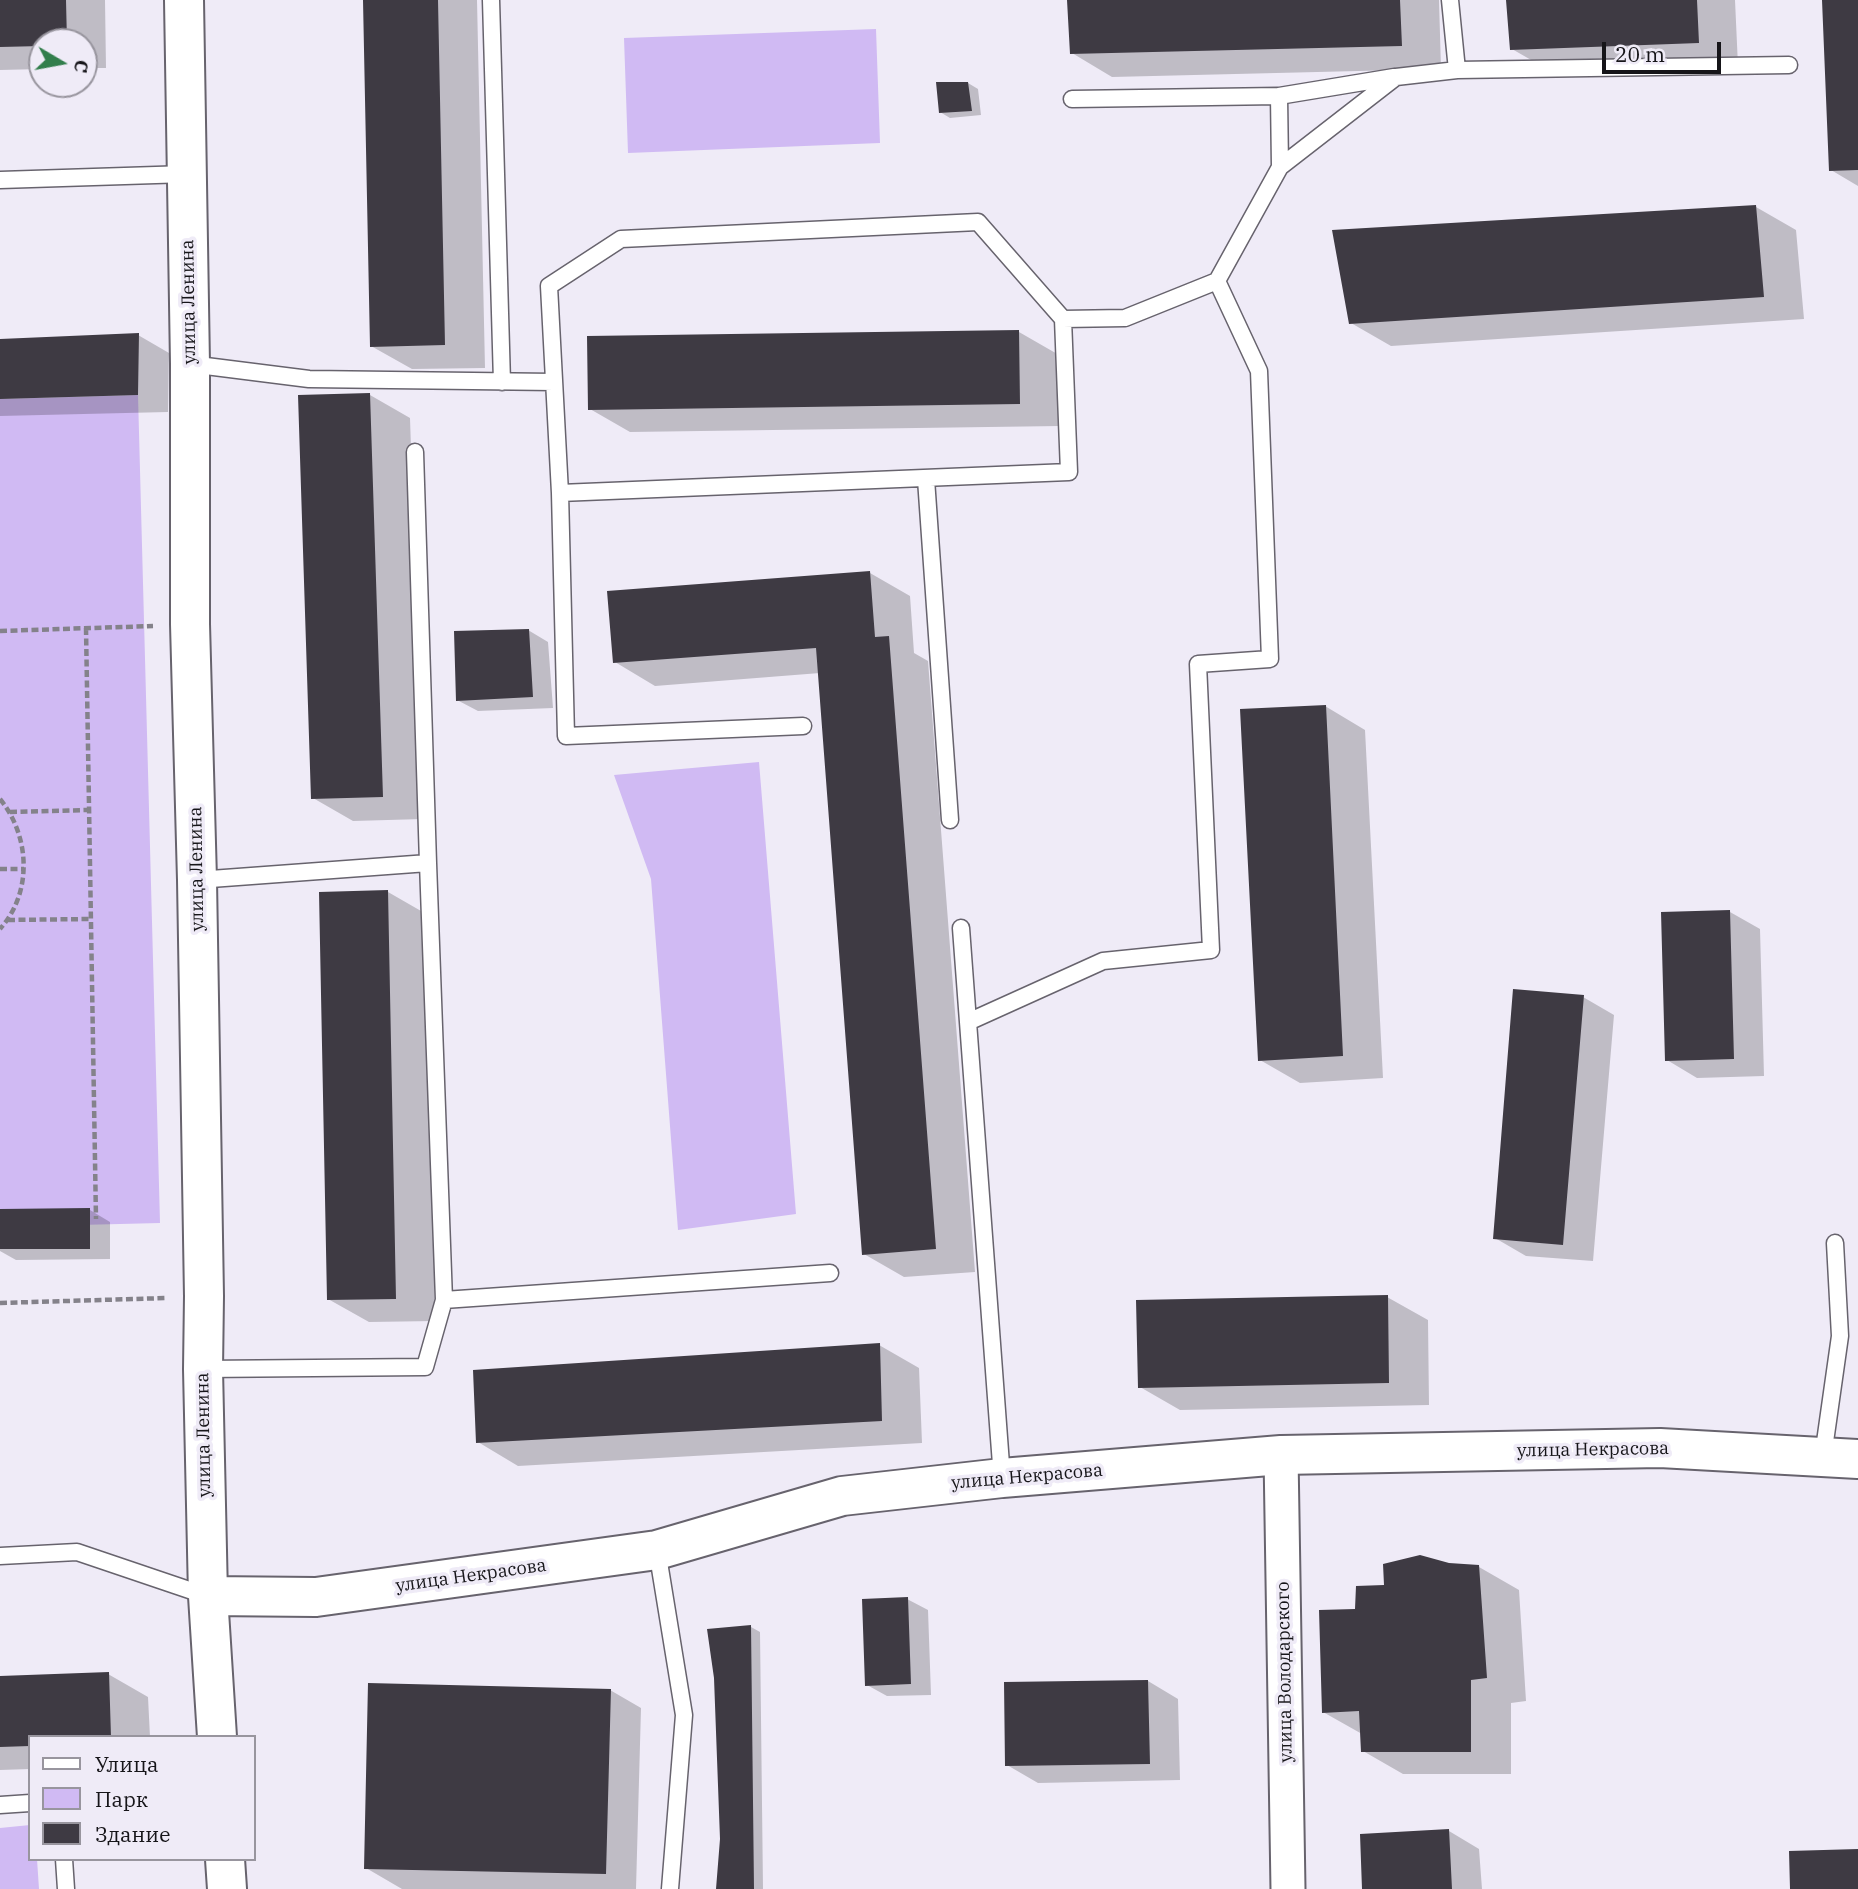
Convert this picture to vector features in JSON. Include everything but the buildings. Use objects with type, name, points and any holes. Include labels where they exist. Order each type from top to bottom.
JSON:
[{"type":"main road","name":"улица Ленина","points":[[184,0],[190,364],[190,624],[197,880],[203,1369],[208,1596],[217,1735]]},
{"type":"main road","name":"улица Некрасова","points":[[208,1596],[316,1597],[657,1550],[842,1496],[1002,1478],[1282,1455],[1660,1448],[1841,1457]]},
{"type":"main road","points":[[225,1861],[228,1889]]},
{"type":"street","name":"улица Володарского","points":[[1282,1455],[1288,1889]]},
{"type":"lane","points":[[491,0],[502,382]]},
{"type":"lane","points":[[1450,0],[1457,70]]},
{"type":"lane","points":[[1072,99],[1279,96],[1457,70],[1789,65]]},
{"type":"lane","points":[[1063,319],[1125,318],[1217,281],[1280,167],[1396,77]]},
{"type":"lane","points":[[1279,96],[1280,167]]},
{"type":"lane","points":[[0,180],[187,174]]},
{"type":"lane","points":[[560,493],[1069,472],[1063,319],[978,222],[621,239],[550,286],[560,493],[566,736],[803,726]]},
{"type":"lane","points":[[968,1022],[1103,961],[1212,950],[1198,664],[1270,659],[1259,372],[1217,281]]},
{"type":"lane","points":[[190,364],[309,379],[554,382]]},
{"type":"lane","points":[[203,1369],[425,1367],[444,1300],[415,452]]},
{"type":"lane","points":[[926,479],[950,820]]},
{"type":"lane","points":[[197,880],[428,863]]},
{"type":"lane","points":[[961,928],[1002,1478]]},
{"type":"lane","points":[[1835,1243],[1840,1336],[1841,1457]]},
{"type":"lane","points":[[444,1300],[830,1273]]},
{"type":"lane","points":[[657,1550],[684,1715],[670,1889]]},
{"type":"lane","points":[[0,1556],[77,1552],[208,1596]]},
{"type":"lane","points":[[0,1805],[28,1803]]},
{"type":"lane","points":[[64,1861],[66,1889]]},
{"type":"path","points":[[0,631],[190,624]]},
{"type":"path","points":[[86,628],[96,1219]]},
{"type":"path","points":[[0,799],[10,812],[22,839],[24,869],[20,895],[8,920],[0,929]]},
{"type":"path","points":[[10,812],[88,810]]},
{"type":"path","points":[[0,869],[24,869]]},
{"type":"path","points":[[8,920],[90,919]]},
{"type":"path","points":[[0,1303],[204,1296]]},
{"type":"green space","points":[[876,29],[880,143],[628,153],[624,38]]},
{"type":"green space","points":[[138,395],[160,1223],[0,1227],[0,399]]},
{"type":"green space","points":[[759,762],[796,1214],[678,1230],[651,879],[614,775]]},
{"type":"green space","points":[[28,1825],[28,1861],[37,1861],[39,1889],[0,1889],[0,1828]]}]
